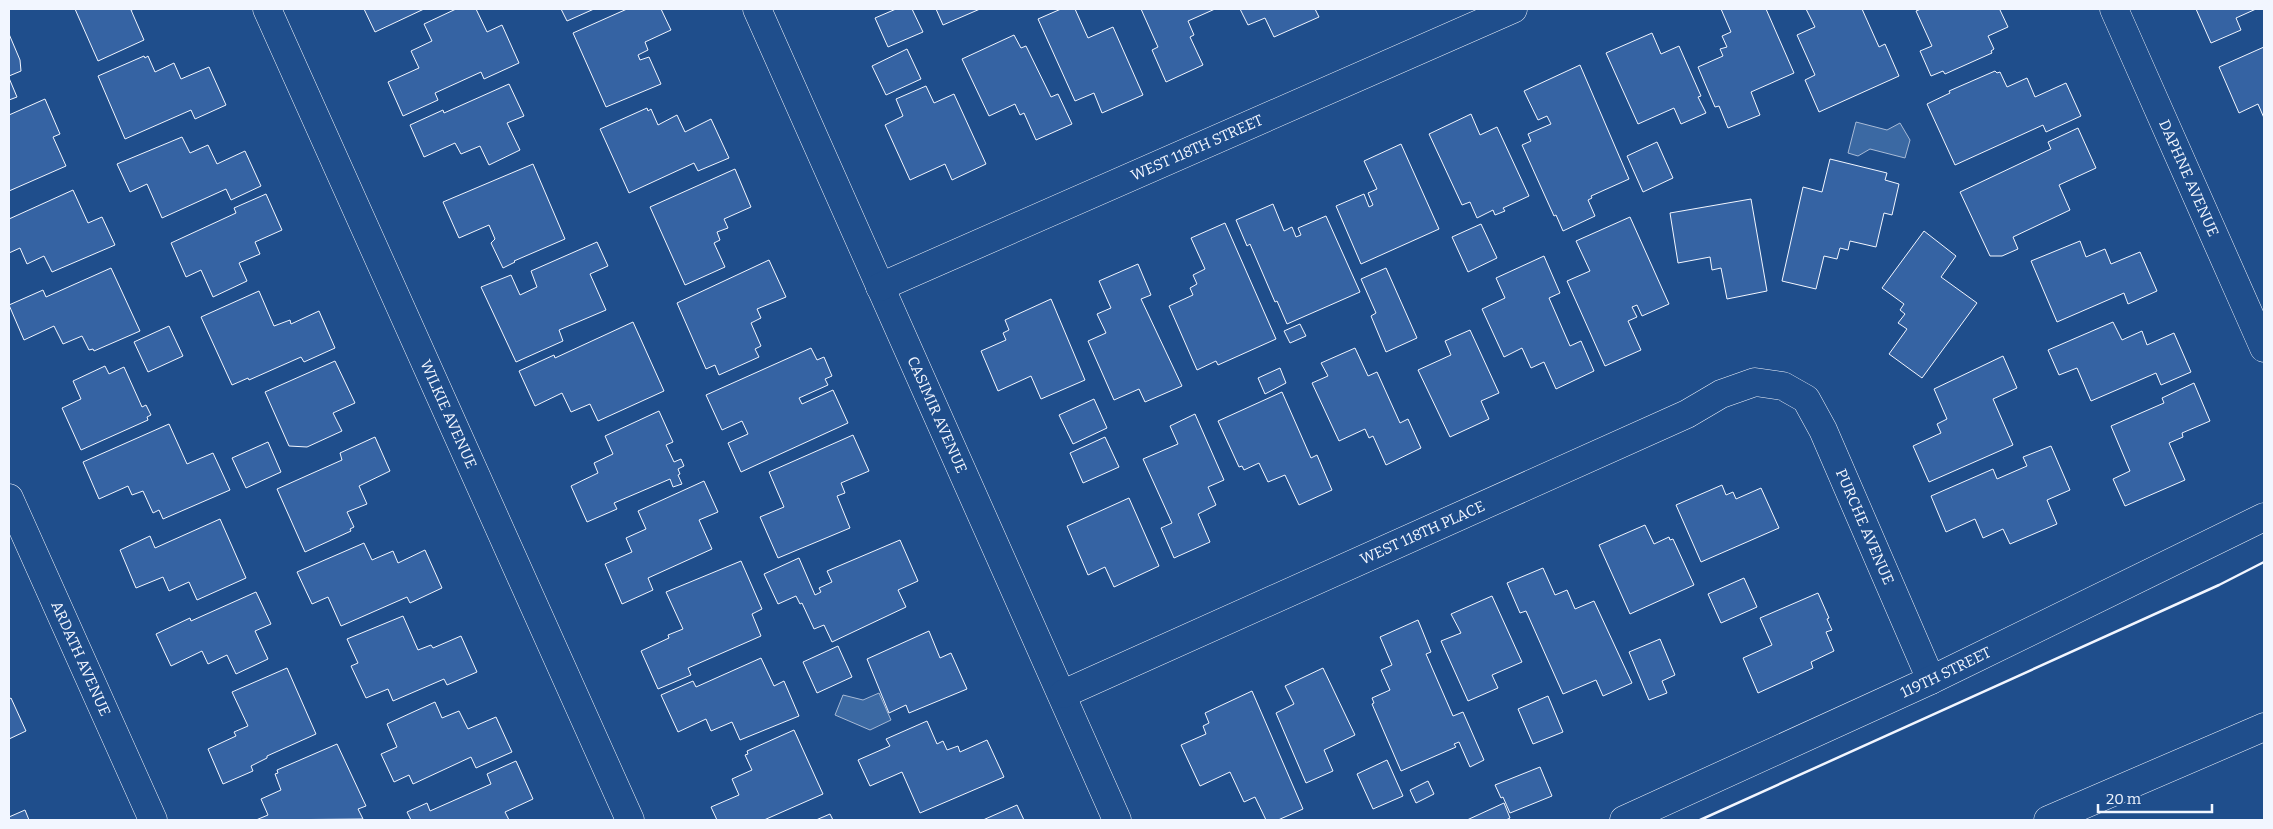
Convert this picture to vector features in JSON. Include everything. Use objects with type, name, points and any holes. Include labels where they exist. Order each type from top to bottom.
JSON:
[{"type":"main road","name":"WILKIE AVENUE","points":[[267,9],[630,820]]},
{"type":"main road","name":"CASIMIR AVENUE","points":[[757,9],[1118,820]]},
{"type":"main road","name":"WEST 118TH STREET","points":[[880,287],[1513,9]]},
{"type":"main road","name":"DAPHNE AVENUE","points":[[2114,9],[2264,348]]},
{"type":"main road","name":"WEST 118TH PLACE","points":[[1063,694],[1687,414],[1721,394],[1755,382],[1783,386]]},
{"type":"main road","name":"PURCHE AVENUE","points":[[1783,386],[1806,399],[1822,430],[1931,680]]},
{"type":"main road","name":"ARDATH AVENUE","points":[[9,498],[153,820]]},
{"type":"main road","name":"119TH STREET","points":[[1624,820],[1931,680],[2264,517]]},
{"type":"main road","points":[[2048,820],[2264,727]]},
{"type":"water","points":[[1856,122],[1887,130],[1900,123],[1910,140],[1905,158],[1870,149],[1858,156],[1848,153]]},
{"type":"water","points":[[879,693],[891,720],[870,730],[835,715],[843,695],[863,700]]},
{"type":"building","points":[[75,9],[135,9],[131,10],[144,40],[98,61]]},
{"type":"building","points":[[364,9],[424,9],[375,32]]},
{"type":"building","points":[[456,9],[476,9],[487,32],[502,25],[519,63],[484,79],[481,72],[435,93],[438,100],[403,116],[388,82],[419,68],[411,51],[432,41],[424,24]]},
{"type":"building","points":[[561,9],[594,9],[567,21]]},
{"type":"building","points":[[627,9],[661,9],[671,30],[645,42],[648,50],[638,55],[640,60],[649,57],[661,84],[606,107],[573,33]]},
{"type":"building","points":[[896,9],[912,9],[923,32],[888,47],[875,18]]},
{"type":"building","points":[[936,9],[980,9],[943,25]]},
{"type":"building","points":[[1061,9],[1075,9],[1088,38],[1113,27],[1143,95],[1102,113],[1094,93],[1075,101],[1038,19]]},
{"type":"building","points":[[1141,9],[1215,9],[1188,21],[1194,35],[1190,37],[1203,65],[1166,82],[1152,50],[1158,47]]},
{"type":"building","points":[[1240,9],[1315,9],[1319,17],[1274,37],[1265,18],[1248,25]]},
{"type":"building","points":[[1721,9],[1766,9],[1794,73],[1751,92],[1760,115],[1728,128],[1719,106],[1715,107],[1698,67],[1723,56],[1720,49],[1727,47],[1722,36],[1731,32]]},
{"type":"building","points":[[1806,9],[1862,9],[1879,47],[1885,44],[1899,76],[1819,112],[1805,80],[1815,75],[1797,35],[1815,27]]},
{"type":"building","points":[[1921,9],[2001,9],[2008,27],[1988,36],[1994,49],[1991,51],[1992,53],[1945,74],[1943,71],[1931,76],[1920,51],[1932,46],[1916,11]]},
{"type":"building","points":[[2196,9],[2256,9],[2236,18],[2241,30],[2211,43]]},
{"type":"building","points":[[1652,33],[1661,54],[1679,46],[1701,96],[1698,97],[1706,113],[1681,124],[1674,108],[1638,124],[1606,53]]},
{"type":"building","points":[[9,34],[20,60],[21,71],[9,76]]},
{"type":"building","points":[[1014,35],[1021,48],[1026,46],[1051,97],[1058,94],[1072,124],[1036,140],[1024,113],[1020,115],[1015,104],[989,116],[962,59]]},
{"type":"building","points":[[2264,47],[2264,118],[2258,104],[2239,113],[2219,67]]},
{"type":"building","points":[[907,49],[921,79],[886,95],[872,66]]},
{"type":"building","points":[[144,56],[145,58],[148,56],[155,72],[174,63],[181,79],[209,67],[226,105],[195,119],[191,110],[125,139],[98,76]]},
{"type":"building","points":[[1580,65],[1629,179],[1591,196],[1592,198],[1588,200],[1595,216],[1563,231],[1556,215],[1554,216],[1522,145],[1531,141],[1528,134],[1551,124],[1547,116],[1538,120],[1524,91]]},
{"type":"building","points":[[1995,71],[1997,73],[2000,72],[2007,87],[2027,78],[2035,97],[2066,83],[2081,116],[2046,132],[2043,125],[1955,165],[1927,104],[1950,93],[1949,91]]},
{"type":"building","points":[[9,78],[17,97],[9,100]]},
{"type":"building","points":[[509,84],[524,116],[507,123],[520,150],[489,165],[480,146],[461,154],[455,143],[424,157],[410,125],[443,110],[444,113]]},
{"type":"building","points":[[926,86],[934,103],[954,94],[986,164],[952,180],[945,164],[910,180],[885,125],[903,116],[896,99]]},
{"type":"building","points":[[45,99],[60,134],[53,137],[66,166],[9,191],[9,115]]},
{"type":"building","points":[[647,108],[648,111],[651,109],[658,125],[677,115],[685,132],[711,119],[729,158],[698,171],[694,163],[629,193],[600,129]]},
{"type":"building","points":[[1471,114],[1480,135],[1497,127],[1529,196],[1503,208],[1505,211],[1495,215],[1493,210],[1477,218],[1470,202],[1462,205],[1429,134]]},
{"type":"building","points":[[2078,128],[2096,168],[2059,185],[2070,210],[2013,237],[2018,249],[2002,256],[1990,256],[1960,192],[2051,149],[2048,142]]},
{"type":"building","points":[[182,137],[190,153],[208,145],[217,164],[245,151],[261,186],[231,200],[226,189],[162,218],[147,184],[130,192],[117,164]]},
{"type":"building","points":[[1657,142],[1673,178],[1643,192],[1627,156]]},
{"type":"building","points":[[1401,144],[1439,229],[1361,264],[1336,206],[1364,194],[1369,207],[1373,205],[1368,193],[1377,189],[1364,161]]},
{"type":"building","points":[[1830,159],[1887,173],[1885,180],[1899,184],[1892,215],[1884,213],[1876,247],[1850,241],[1848,250],[1840,248],[1837,259],[1824,256],[1816,289],[1782,281],[1803,187],[1822,192]]},
{"type":"building","points":[[533,164],[565,239],[514,261],[503,268],[491,243],[495,239],[489,225],[459,238],[443,202]]},
{"type":"building","points":[[735,169],[751,207],[724,219],[728,228],[717,232],[720,240],[714,243],[725,267],[685,285],[650,207]]},
{"type":"building","points":[[73,190],[88,223],[102,217],[115,245],[52,272],[44,256],[27,264],[20,248],[9,253],[9,219]]},
{"type":"building","points":[[266,194],[282,230],[255,242],[260,254],[239,263],[247,281],[213,297],[201,270],[186,277],[171,243],[236,213],[234,208]]},
{"type":"building","points":[[1751,199],[1767,291],[1727,299],[1721,268],[1712,270],[1710,257],[1678,263],[1670,213]]},
{"type":"building","points":[[1273,204],[1284,231],[1292,227],[1296,237],[1301,235],[1298,228],[1326,216],[1360,292],[1287,324],[1277,301],[1275,302],[1250,244],[1247,246],[1236,220]]},
{"type":"building","points":[[1630,217],[1669,304],[1642,316],[1637,305],[1632,307],[1637,317],[1628,321],[1641,350],[1605,366],[1567,281],[1590,271],[1576,241]]},
{"type":"building","points":[[1225,223],[1276,339],[1218,365],[1216,361],[1197,370],[1169,306],[1193,295],[1190,288],[1197,284],[1193,275],[1205,269],[1191,238]]},
{"type":"building","points":[[1481,224],[1497,258],[1468,272],[1452,237]]},
{"type":"building","points":[[1924,231],[1956,256],[1941,277],[1977,303],[1922,378],[1889,354],[1907,329],[1898,323],[1905,314],[1900,310],[1904,304],[1882,288]]},
{"type":"building","points":[[2080,241],[2086,257],[2105,249],[2111,264],[2140,252],[2157,291],[2128,304],[2124,293],[2057,322],[2031,261]]},
{"type":"building","points":[[597,242],[608,266],[590,274],[606,310],[559,330],[563,341],[516,362],[481,287],[511,275],[520,295],[537,287],[531,271]]},
{"type":"building","points":[[1544,256],[1560,293],[1549,298],[1570,346],[1581,341],[1594,371],[1556,389],[1544,362],[1531,368],[1522,348],[1504,357],[1482,309],[1505,298],[1496,278]]},
{"type":"building","points":[[769,260],[786,297],[757,309],[761,318],[751,323],[761,346],[755,349],[759,357],[719,375],[715,365],[706,369],[677,303]]},
{"type":"building","points":[[1138,264],[1151,295],[1141,299],[1182,386],[1145,402],[1139,389],[1114,400],[1088,341],[1106,333],[1097,314],[1111,308],[1099,281]]},
{"type":"building","points":[[111,268],[140,331],[94,351],[93,349],[89,350],[82,336],[63,344],[54,326],[24,340],[9,305],[43,290],[46,297]]},
{"type":"building","points":[[1386,268],[1417,338],[1386,352],[1371,316],[1376,313],[1361,279]]},
{"type":"building","points":[[259,291],[274,326],[290,320],[291,324],[319,311],[335,348],[304,362],[301,357],[249,380],[248,378],[232,385],[201,317]]},
{"type":"building","points":[[1051,299],[1085,380],[1041,399],[1031,376],[998,391],[981,351],[1006,340],[1003,333],[1009,330],[1005,320]]},
{"type":"building","points":[[633,322],[664,391],[598,421],[590,404],[571,412],[562,393],[535,406],[519,371],[554,355],[555,358]]},
{"type":"building","points":[[2113,322],[2122,340],[2142,331],[2147,345],[2174,333],[2191,372],[2161,385],[2156,373],[2091,401],[2077,368],[2059,375],[2048,350]]},
{"type":"building","points":[[1300,324],[1306,336],[1290,343],[1284,331]]},
{"type":"building","points":[[169,326],[183,356],[148,372],[134,342]]},
{"type":"building","points":[[1470,330],[1499,393],[1481,401],[1489,419],[1450,437],[1418,370],[1451,355],[1445,341]]},
{"type":"building","points":[[811,348],[817,360],[824,357],[832,376],[825,379],[828,385],[799,398],[802,404],[833,390],[848,423],[741,472],[728,443],[748,434],[742,421],[722,430],[706,395]]},
{"type":"building","points":[[1355,348],[1368,376],[1377,372],[1400,423],[1408,419],[1421,448],[1386,465],[1373,436],[1369,438],[1365,429],[1339,441],[1312,383],[1328,376],[1321,363]]},
{"type":"building","points":[[2003,356],[2017,388],[1993,399],[2013,445],[1929,482],[1913,446],[1941,433],[1937,424],[1947,419],[1934,389]]},
{"type":"building","points":[[335,361],[355,403],[333,413],[342,431],[307,447],[289,446],[265,392]]},
{"type":"building","points":[[105,366],[109,374],[124,367],[142,407],[146,405],[151,415],[147,417],[148,420],[81,450],[62,408],[81,399],[73,381]]},
{"type":"building","points":[[1280,368],[1286,383],[1265,394],[1258,378]]},
{"type":"building","points":[[2194,383],[2210,421],[2182,433],[2183,437],[2169,443],[2185,480],[2125,506],[2113,479],[2130,471],[2111,426],[2164,403],[2162,398]]},
{"type":"building","points":[[1282,392],[1311,458],[1317,455],[1332,490],[1299,505],[1285,475],[1268,482],[1259,463],[1244,470],[1242,466],[1239,467],[1218,421]]},
{"type":"building","points":[[1094,399],[1107,428],[1073,444],[1059,415]]},
{"type":"building","points":[[659,411],[673,442],[666,445],[674,462],[681,459],[684,466],[678,469],[680,474],[678,475],[682,484],[673,487],[670,479],[614,503],[617,509],[587,522],[571,486],[598,473],[594,463],[613,454],[605,436]]},
{"type":"building","points":[[1195,414],[1224,480],[1208,487],[1216,505],[1198,514],[1210,542],[1174,558],[1161,528],[1172,523],[1143,459],[1178,444],[1170,426]]},
{"type":"building","points":[[169,424],[187,464],[213,453],[230,490],[163,519],[159,510],[153,513],[143,491],[132,495],[128,486],[99,499],[83,462]]},
{"type":"building","points":[[853,435],[869,471],[841,483],[845,493],[837,496],[850,528],[778,558],[760,517],[784,507],[769,472]]},
{"type":"building","points":[[375,437],[390,471],[359,486],[367,504],[347,512],[354,527],[350,529],[351,531],[305,552],[277,489],[342,460],[340,453]]},
{"type":"building","points":[[1105,437],[1119,467],[1083,483],[1070,453]]},
{"type":"building","points":[[268,442],[281,472],[246,488],[232,458]]},
{"type":"building","points":[[2051,446],[2070,490],[2047,500],[2057,524],[2010,544],[2003,529],[1983,538],[1975,519],[1946,532],[1931,496],[1993,469],[1997,479],[2027,466],[2023,457]]},
{"type":"building","points":[[704,481],[718,512],[699,520],[712,549],[648,578],[653,590],[622,604],[605,564],[632,552],[626,538],[646,529],[638,511]]},
{"type":"building","points":[[1722,485],[1726,495],[1733,492],[1736,499],[1761,488],[1779,528],[1701,562],[1676,505]]},
{"type":"building","points":[[1129,498],[1159,566],[1114,587],[1105,567],[1088,575],[1067,526]]},
{"type":"building","points":[[220,519],[246,578],[197,600],[189,582],[169,591],[163,577],[136,588],[120,550],[150,536],[155,548]]},
{"type":"building","points":[[1645,525],[1654,544],[1669,537],[1670,540],[1673,539],[1694,585],[1630,614],[1599,545]]},
{"type":"building","points":[[900,540],[918,581],[898,590],[906,607],[832,642],[824,625],[814,629],[802,603],[800,604],[796,596],[778,604],[764,574],[799,558],[815,595],[821,592],[819,588],[832,582],[827,571]]},
{"type":"building","points":[[364,543],[372,560],[393,551],[398,563],[425,550],[442,588],[410,603],[407,597],[341,626],[328,597],[312,604],[297,572]]},
{"type":"building","points":[[741,561],[762,609],[752,614],[761,636],[688,668],[691,675],[658,689],[641,651],[669,638],[668,635],[683,629],[666,592]]},
{"type":"building","points":[[1543,568],[1555,595],[1567,590],[1575,609],[1594,601],[1632,683],[1603,696],[1596,680],[1563,694],[1526,611],[1520,613],[1507,583]]},
{"type":"building","points":[[1744,578],[1757,607],[1721,623],[1708,594]]},
{"type":"building","points":[[256,592],[271,624],[255,631],[268,659],[236,674],[227,655],[208,664],[202,651],[171,666],[156,634],[190,618],[191,621]]},
{"type":"building","points":[[1818,593],[1829,618],[1827,619],[1832,630],[1826,632],[1834,651],[1811,662],[1813,668],[1758,693],[1743,658],[1772,645],[1760,618]]},
{"type":"building","points":[[1492,596],[1522,662],[1492,675],[1498,688],[1468,701],[1441,641],[1461,633],[1451,614]]},
{"type":"building","points":[[403,616],[418,650],[431,645],[433,648],[461,636],[477,672],[447,685],[444,679],[393,701],[388,689],[366,698],[351,666],[358,663],[347,639]]},
{"type":"building","points":[[1418,620],[1431,652],[1426,654],[1453,716],[1463,712],[1484,760],[1470,767],[1459,742],[1454,744],[1456,747],[1401,771],[1372,704],[1374,703],[1372,698],[1390,690],[1381,670],[1392,665],[1380,637]]},
{"type":"building","points":[[929,631],[940,658],[951,653],[967,689],[909,713],[906,705],[889,713],[867,659]]},
{"type":"building","points":[[1660,639],[1675,675],[1662,681],[1667,693],[1649,700],[1629,652]]},
{"type":"building","points":[[838,646],[852,677],[817,693],[803,662]]},
{"type":"building","points":[[761,658],[774,686],[784,681],[799,716],[740,740],[732,722],[711,731],[706,719],[678,732],[661,695],[693,681],[696,687]]},
{"type":"building","points":[[287,668],[316,734],[267,756],[267,758],[251,766],[253,771],[223,784],[208,749],[236,736],[234,732],[248,726],[232,692]]},
{"type":"building","points":[[1323,668],[1355,735],[1324,750],[1333,771],[1306,783],[1276,713],[1294,704],[1285,686]]},
{"type":"building","points":[[1252,691],[1303,809],[1278,820],[1266,820],[1255,797],[1244,802],[1230,772],[1200,786],[1181,745],[1206,734],[1203,726],[1209,723],[1205,713]]},
{"type":"building","points":[[1548,696],[1563,732],[1533,744],[1518,709]]},
{"type":"building","points":[[11,698],[26,731],[9,739],[9,699]]},
{"type":"building","points":[[435,702],[442,718],[459,711],[468,729],[496,717],[512,752],[476,768],[471,757],[413,784],[409,775],[394,782],[381,754],[397,747],[387,724]]},
{"type":"building","points":[[927,721],[937,744],[943,741],[947,750],[958,746],[960,752],[987,740],[1004,777],[920,813],[902,772],[870,786],[858,760],[890,746],[886,739]]},
{"type":"building","points":[[794,730],[823,794],[764,820],[717,820],[711,807],[739,795],[732,779],[752,770],[745,755],[748,754],[747,751]]},
{"type":"building","points":[[337,744],[366,806],[358,809],[363,819],[256,820],[268,815],[261,799],[281,790],[275,774],[278,773],[277,770]]},
{"type":"building","points":[[1387,760],[1403,796],[1373,809],[1357,774]]},
{"type":"building","points":[[516,761],[533,799],[505,812],[509,820],[411,820],[407,812],[427,803],[430,811],[491,784],[487,774]]},
{"type":"building","points":[[1540,767],[1552,796],[1510,813],[1495,785]]},
{"type":"building","points":[[1428,781],[1434,794],[1416,803],[1410,790]]},
{"type":"building","points":[[1504,803],[1510,818],[1506,820],[1467,820]]},
{"type":"building","points":[[1017,805],[1024,820],[983,820]]},
{"type":"building","points":[[25,810],[29,820],[9,820],[9,817]]},
{"type":"building","points":[[830,814],[833,820],[816,820]]},
{"type":"wall","points":[[1700,820],[2219,585],[2264,562]]}]
